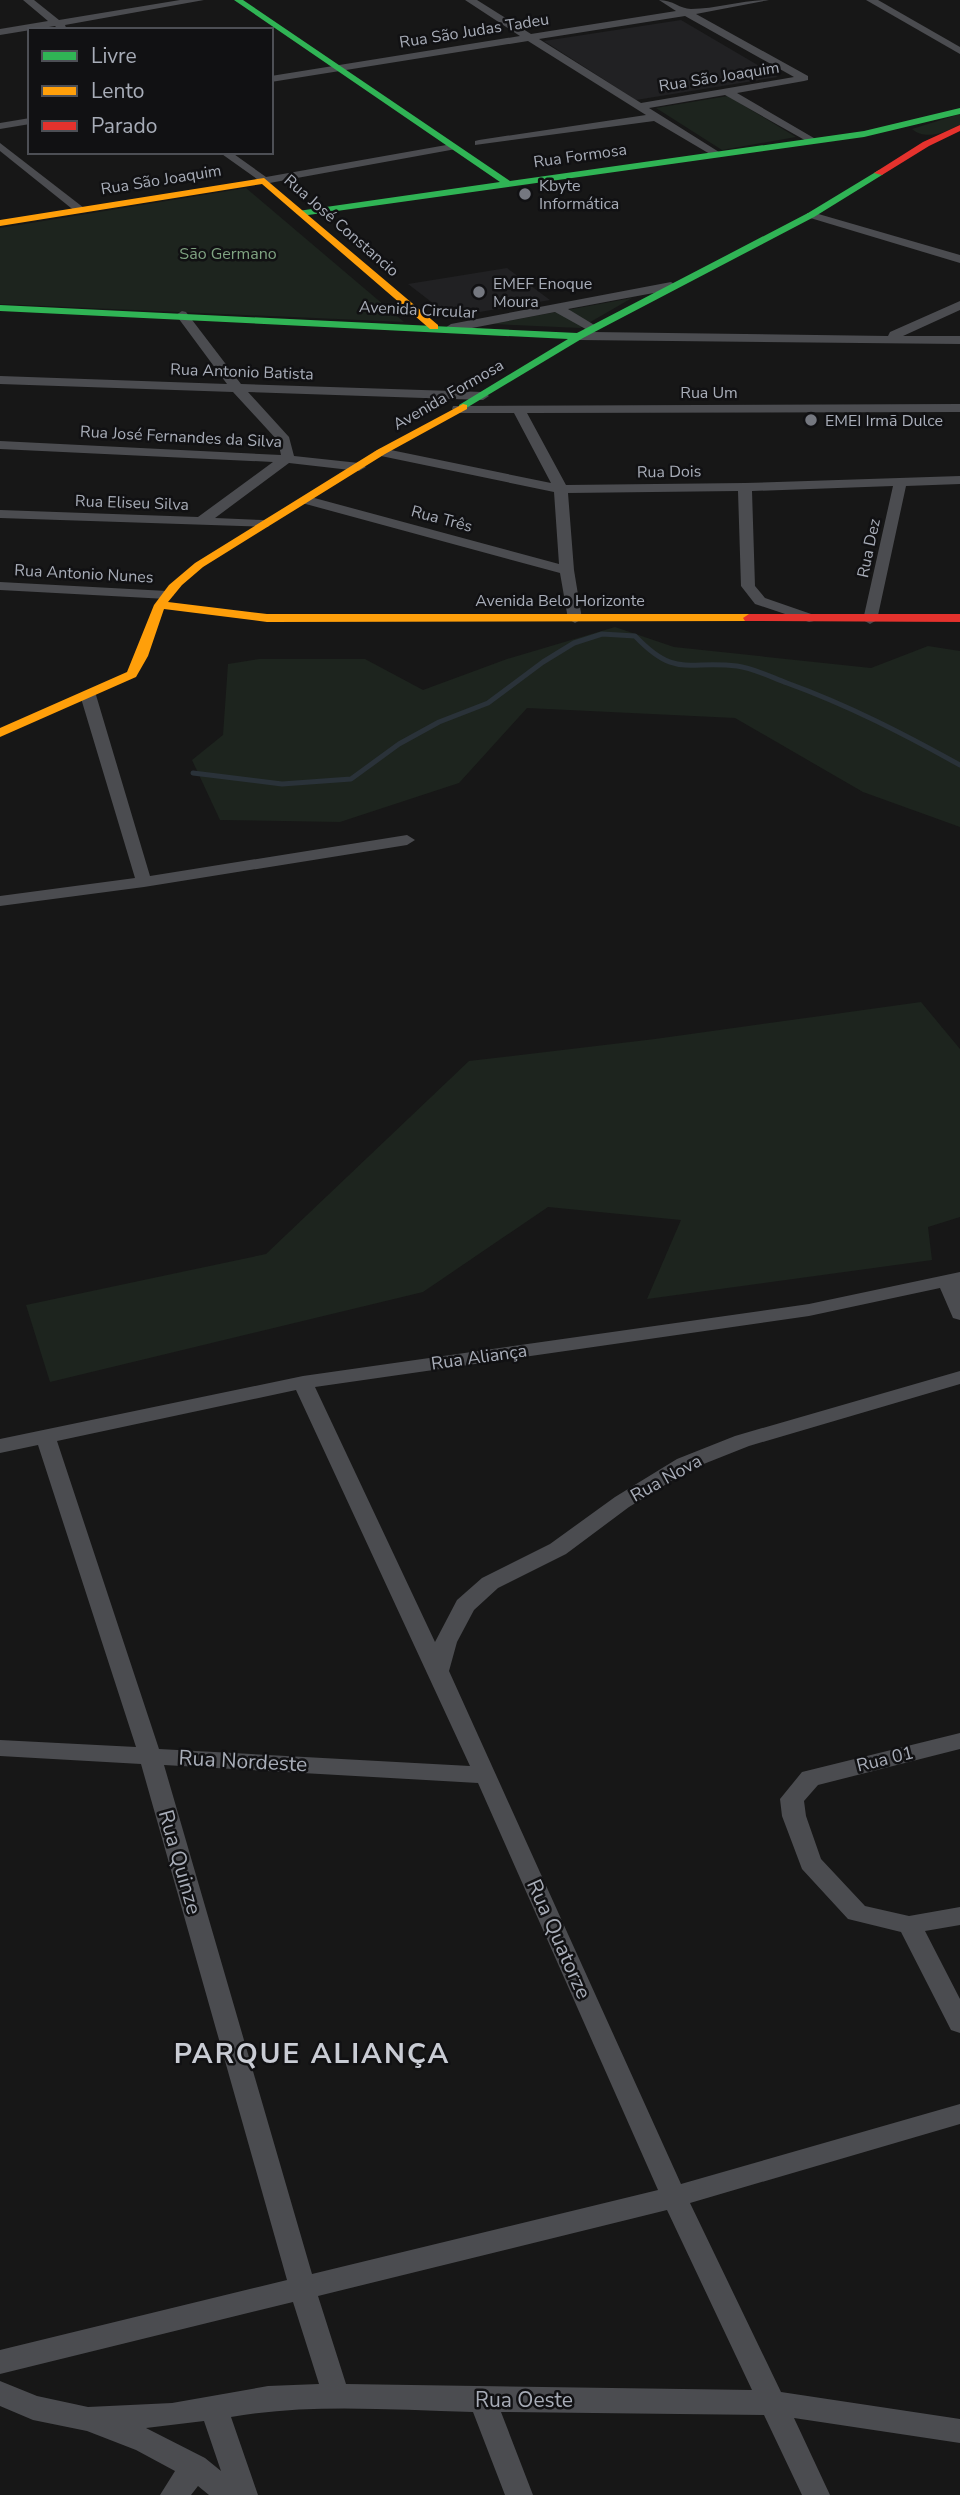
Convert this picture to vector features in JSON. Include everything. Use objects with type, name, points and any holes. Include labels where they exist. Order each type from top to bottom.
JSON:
[{"type":"main road","points":[[238,0],[509,184]]},
{"type":"main road","points":[[264,0],[446,122]]},
{"type":"main road","points":[[894,128],[960,111]]},
{"type":"main road","points":[[894,128],[926,144]]},
{"type":"main road","name":"Rua Formosa","points":[[301,213],[894,128]]},
{"type":"main road","name":"Avenida Formosa","points":[[0,733],[132,674],[139,666],[164,600],[199,565],[262,524],[307,500],[382,452],[483,396],[585,332],[811,215],[926,144],[960,128]]},
{"type":"main road","points":[[474,140],[534,180]]},
{"type":"main road","name":"Rua São Joaquim","points":[[0,223],[264,181]]},
{"type":"main road","name":"Rua José Constancio","points":[[264,181],[434,327]]},
{"type":"main road","name":"Avenida Circular","points":[[0,308],[585,332]]},
{"type":"main road","name":"Avenida Belo Horizonte","points":[[164,600],[267,618],[960,618]]},
{"type":"street","points":[[28,0],[64,28]]},
{"type":"street","points":[[0,32],[199,0]]},
{"type":"street","points":[[470,0],[715,154]]},
{"type":"street","points":[[664,0],[686,12]]},
{"type":"street","name":"Rua São Judas Tadeu","points":[[273,79],[764,0]]},
{"type":"street","points":[[871,0],[960,51]]},
{"type":"street","name":"Rua São Joaquim","points":[[640,106],[804,78],[686,12]]},
{"type":"street","points":[[728,92],[814,141]]},
{"type":"street","name":"Rua São Joaquim","points":[[474,140],[657,117]]},
{"type":"street","points":[[0,126],[28,121]]},
{"type":"street","points":[[0,146],[80,210]]},
{"type":"street","name":"Rua São Joaquim","points":[[264,181],[452,147]]},
{"type":"street","name":"Rua José Constancio","points":[[227,154],[264,181]]},
{"type":"street","points":[[811,215],[960,258]]},
{"type":"street","points":[[451,328],[671,286]]},
{"type":"street","points":[[888,337],[960,305]]},
{"type":"street","points":[[557,308],[585,332]]},
{"type":"street","points":[[182,316],[238,389],[284,440],[288,452],[286,459],[201,522]]},
{"type":"street","name":"Avenida Circular","points":[[585,332],[960,340]]},
{"type":"street","name":"Rua Antonio Batista","points":[[0,380],[483,396]]},
{"type":"street","name":"Rua Um","points":[[458,409],[960,408]]},
{"type":"street","points":[[519,410],[561,489],[575,619]]},
{"type":"street","name":"Rua José Fernandes da Silva","points":[[0,445],[286,459],[359,467]]},
{"type":"street","name":"Rua Dois","points":[[382,452],[561,489],[745,487],[960,480]]},
{"type":"street","name":"Rua Dez","points":[[870,620],[900,483]]},
{"type":"street","points":[[745,487],[748,586],[760,601],[809,618]]},
{"type":"street","name":"Rua Três","points":[[307,500],[568,570]]},
{"type":"street","name":"Rua Eliseu Silva","points":[[0,514],[262,524]]},
{"type":"street","name":"Rua Antonio Nunes","points":[[0,586],[164,600]]},
{"type":"street","points":[[88,695],[144,882]]},
{"type":"street","points":[[0,901],[144,882],[407,840]]},
{"type":"street","points":[[953,1280],[960,1314]]},
{"type":"street","name":"Rua Aliança","points":[[0,1446],[303,1382],[809,1310],[953,1280]]},
{"type":"street","name":"Rua Nova","points":[[437,1673],[446,1642],[465,1605],[490,1583],[558,1549],[622,1502],[684,1464],[742,1441],[960,1377]]},
{"type":"street","name":"Rua Quatorze","points":[[303,1382],[486,1775],[674,2197],[816,2495]]},
{"type":"street","name":"Rua Quinze","points":[[46,1438],[150,1756],[303,2290],[336,2396]]},
{"type":"street","name":"Rua 01","points":[[909,1925],[857,1913],[810,1863],[794,1816],[792,1799],[810,1778],[960,1741]]},
{"type":"street","name":"Rua Nordeste","points":[[0,1748],[486,1775]]},
{"type":"street","points":[[960,1916],[909,1925],[960,2023]]},
{"type":"street","points":[[0,2362],[303,2290],[674,2197],[960,2114]]},
{"type":"street","name":"Rua Oeste","points":[[0,2393],[33,2408],[88,2419],[146,2441],[195,2467],[230,2495]]},
{"type":"street","name":"Rua Oeste","points":[[88,2419],[172,2415],[268,2398],[336,2396],[482,2400],[616,2399],[772,2403],[960,2431]]},
{"type":"street","points":[[482,2400],[519,2495]]},
{"type":"street","points":[[213,2406],[244,2495]]},
{"type":"street","points":[[174,2495],[195,2467]]},
{"type":"shaded area","points":[[681,20],[778,77],[636,100],[544,41]]},
{"type":"shaded area","name":"EMEF Enoque Moura","points":[[507,268],[550,300],[451,317],[408,284]]},
{"type":"green space","points":[[728,96],[796,137],[722,150],[656,108]]},
{"type":"green space","points":[[960,114],[960,125],[942,133],[929,135],[917,133],[912,129]]},
{"type":"green space","name":"São Germano","points":[[246,188],[404,322],[0,304],[0,228]]},
{"type":"green space","points":[[632,298],[580,328],[492,324]]},
{"type":"green space","points":[[615,627],[674,647],[871,668],[928,646],[960,651],[960,827],[863,792],[735,718],[527,708],[459,783],[340,822],[220,820],[192,760],[223,735],[228,664],[259,659],[365,659],[423,690],[507,659]]},
{"type":"green space","points":[[921,1002],[960,1049],[960,1217],[928,1227],[932,1260],[647,1299],[681,1220],[548,1207],[423,1292],[50,1382],[26,1305],[266,1254],[469,1061],[655,1039]]},
{"type":"waterway","points":[[193,773],[282,784],[351,779],[399,744],[439,722],[488,703],[543,662],[574,643],[602,634],[635,636],[661,658],[672,663],[737,666],[762,673],[854,710],[960,765]]},
{"type":"traffic: fast","points":[[238,0],[509,184]]},
{"type":"traffic: fast","points":[[301,213],[864,134],[960,111]]},
{"type":"traffic: fast","points":[[463,407],[579,336],[811,215],[879,173]]},
{"type":"traffic: fast","points":[[0,308],[579,336]]},
{"type":"traffic: slow","points":[[0,223],[264,181],[434,327]]},
{"type":"traffic: slow","points":[[0,733],[132,674],[161,604],[173,588],[194,569],[381,452],[463,407]]},
{"type":"traffic: slow","points":[[160,605],[267,618],[749,618]]},
{"type":"traffic: jam","points":[[879,173],[926,144],[960,128]]},
{"type":"traffic: jam","points":[[749,618],[960,618]]},
{"type":"place","name":"Kbyte Informática","points":[[525,194]]},
{"type":"place","name":"EMEF Enoque Moura","points":[[479,292]]},
{"type":"place","name":"EMEI Irmã Dulce","points":[[811,420]]},
{"type":"district","name":"PARQUE ALIANÇA","points":[[312,2053]]}]
